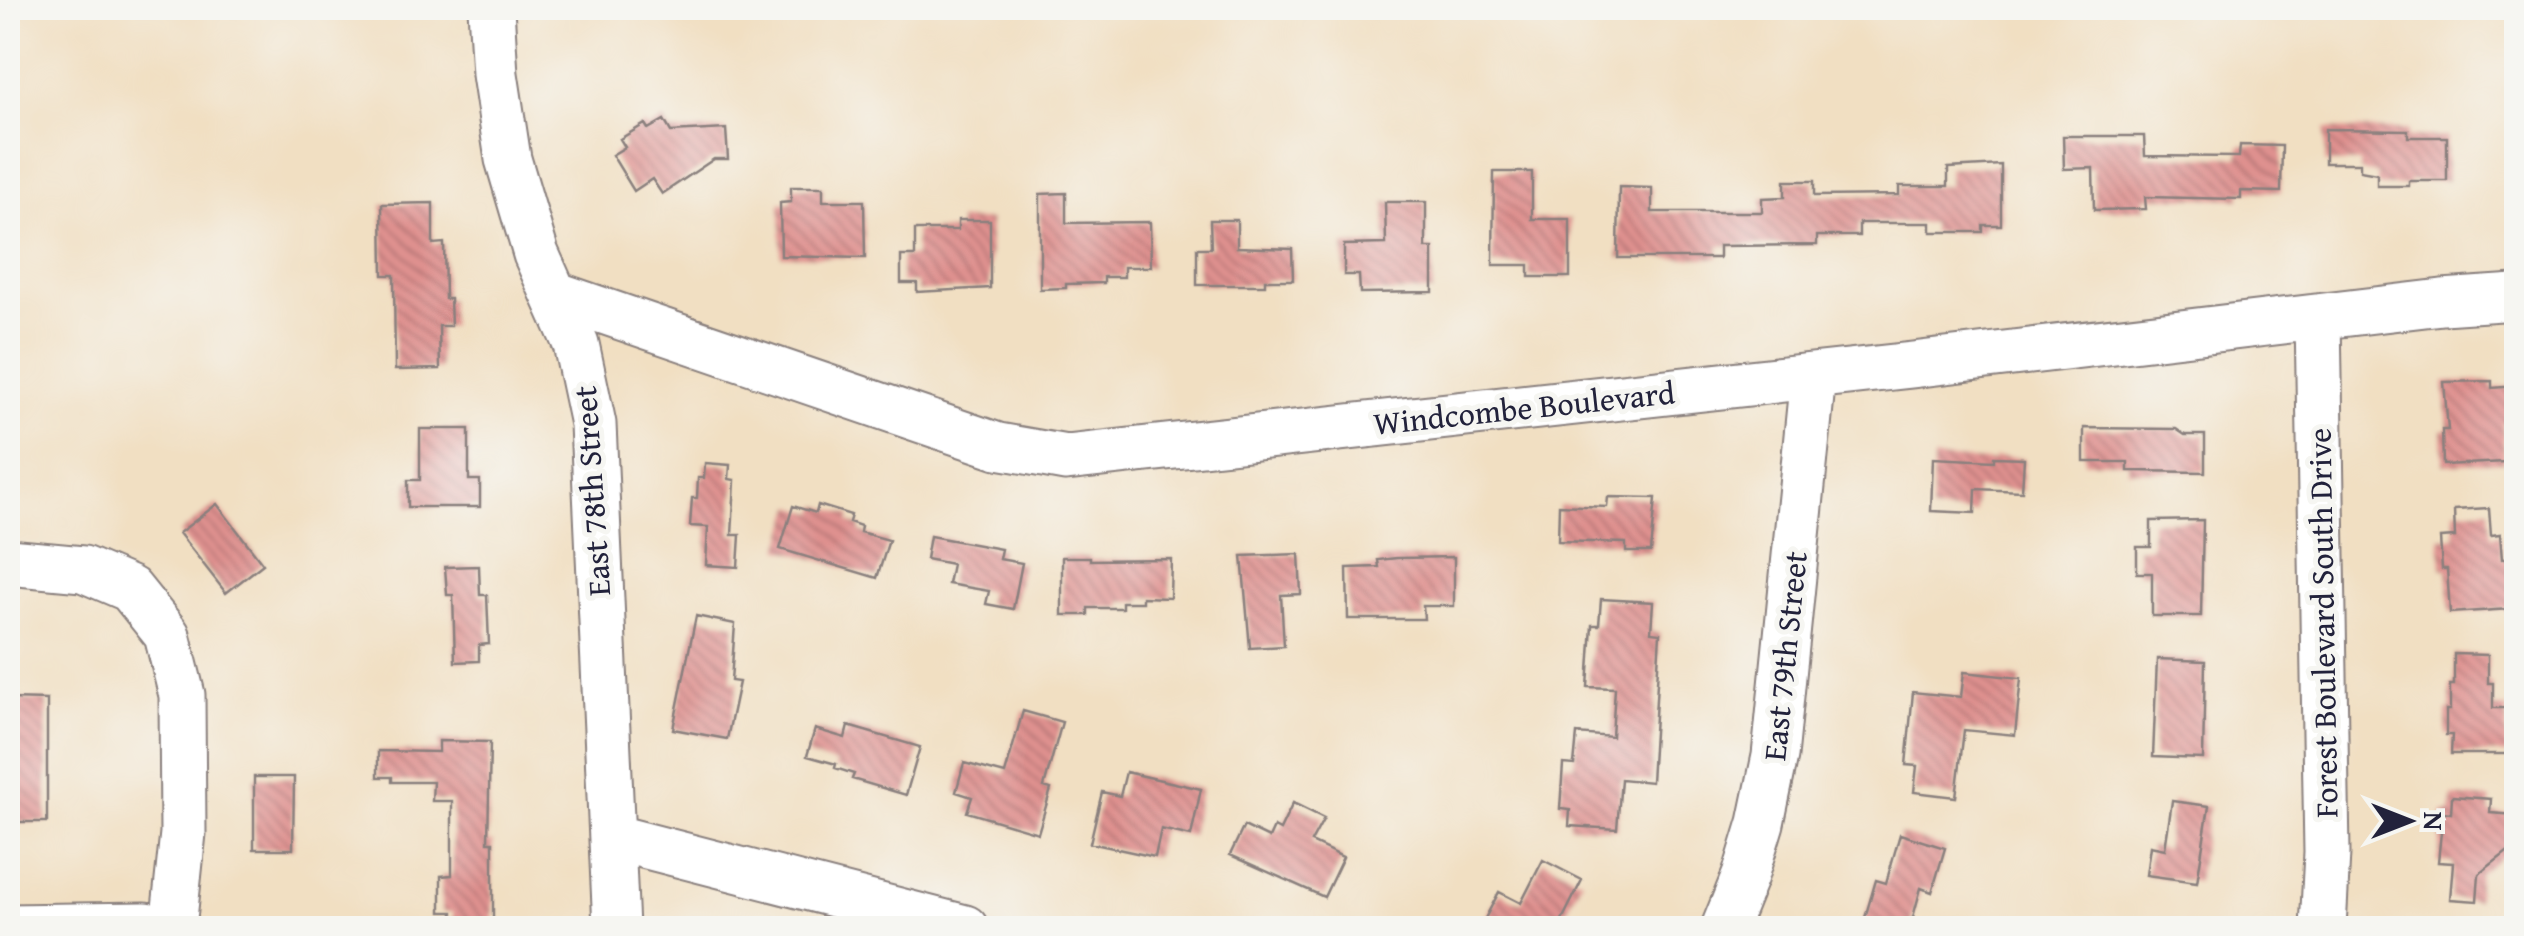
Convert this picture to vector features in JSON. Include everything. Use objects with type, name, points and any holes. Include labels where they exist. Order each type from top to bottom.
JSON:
[{"type":"street","name":"East 78th Street","points":[[491,8],[495,74],[508,159],[536,254],[576,344],[593,424],[616,928]]},
{"type":"street","name":"Windcombe Boulevard","points":[[554,294],[998,446],[1057,457],[1116,454],[2516,297]]},
{"type":"street","name":"Forest Boulevard South Drive","points":[[2318,317],[2327,853],[2323,928]]},
{"type":"street","name":"East 79th Street","points":[[1724,928],[1761,823],[1776,756],[1813,376]]},
{"type":"street","points":[[8,562],[83,570],[130,590],[166,635],[182,694],[183,833],[173,928]]},
{"type":"street","points":[[612,837],[965,928]]},
{"type":"street","points":[[8,927],[163,928]]},
{"type":"building","points":[[664,120],[671,132],[726,129],[728,159],[714,159],[662,194],[652,179],[634,191],[612,155],[625,147],[620,139],[645,124],[648,129]]},
{"type":"building","points":[[2325,129],[2408,130],[2408,137],[2447,137],[2447,181],[2377,186],[2377,174],[2360,171],[2360,163],[2325,163]]},
{"type":"building","points":[[2063,136],[2144,136],[2145,156],[2239,157],[2240,145],[2282,146],[2281,192],[2241,191],[2241,199],[2145,197],[2146,209],[2094,210],[2093,168],[2064,169]]},
{"type":"building","points":[[2001,165],[2001,225],[1983,225],[1983,232],[1931,232],[1931,223],[1859,223],[1859,236],[1817,236],[1817,245],[1719,246],[1719,258],[1618,258],[1619,187],[1652,188],[1652,212],[1762,212],[1762,198],[1785,197],[1785,181],[1814,181],[1814,196],[1899,195],[1899,186],[1948,186],[1948,168]]},
{"type":"building","points":[[1494,172],[1532,172],[1532,219],[1570,219],[1570,277],[1529,277],[1529,265],[1493,265]]},
{"type":"building","points":[[791,187],[823,187],[823,201],[864,201],[865,258],[781,256],[780,203],[791,202]]},
{"type":"building","points":[[1066,193],[1066,223],[1150,222],[1151,267],[1124,267],[1124,277],[1104,277],[1104,283],[1040,289],[1040,194]]},
{"type":"building","points":[[1385,202],[1426,202],[1426,248],[1433,248],[1433,292],[1360,293],[1359,275],[1344,275],[1344,245],[1386,244]]},
{"type":"building","points":[[433,203],[433,244],[444,243],[445,299],[450,299],[451,326],[439,326],[440,369],[395,370],[394,275],[383,275],[382,204]]},
{"type":"building","points":[[958,220],[990,220],[990,288],[917,292],[917,283],[901,283],[901,256],[915,256],[915,230],[958,230]]},
{"type":"building","points":[[1210,220],[1237,220],[1237,247],[1292,249],[1293,280],[1265,280],[1265,285],[1197,285],[1197,248],[1211,248]]},
{"type":"building","points":[[2492,381],[2492,388],[2516,386],[2516,421],[2503,422],[2505,462],[2443,465],[2442,430],[2448,430],[2444,382]]},
{"type":"building","points":[[2084,428],[2176,429],[2185,435],[2205,435],[2205,472],[2128,471],[2128,462],[2084,462]]},
{"type":"building","points":[[420,429],[469,429],[469,480],[480,480],[480,507],[408,507],[408,480],[420,480]]},
{"type":"building","points":[[1994,457],[2024,458],[2022,491],[1976,489],[1975,513],[1931,511],[1933,458],[1994,461]]},
{"type":"building","points":[[705,463],[730,465],[729,479],[735,480],[732,535],[740,535],[738,567],[706,565],[708,527],[690,526],[692,498],[697,498],[698,478],[704,478]]},
{"type":"building","points":[[1608,497],[1656,498],[1651,552],[1626,552],[1626,543],[1558,541],[1559,505],[1607,507]]},
{"type":"building","points":[[217,504],[263,564],[226,593],[179,533]]},
{"type":"building","points":[[818,505],[851,515],[849,522],[861,526],[860,532],[889,540],[877,578],[780,549],[793,506],[816,513]]},
{"type":"building","points":[[2489,508],[2491,535],[2500,534],[2502,559],[2516,558],[2516,591],[2509,591],[2510,609],[2450,613],[2440,538],[2455,537],[2454,510]]},
{"type":"building","points":[[2203,520],[2201,616],[2152,616],[2152,573],[2137,573],[2137,547],[2151,547],[2151,521]]},
{"type":"building","points":[[930,536],[1001,549],[999,559],[1022,563],[1013,609],[986,604],[989,591],[948,584],[952,564],[926,559]]},
{"type":"building","points":[[1299,554],[1301,594],[1281,595],[1284,646],[1250,648],[1242,556]]},
{"type":"building","points":[[1062,557],[1171,559],[1170,598],[1142,597],[1142,602],[1122,602],[1122,608],[1088,608],[1088,615],[1062,615]]},
{"type":"building","points":[[1454,557],[1454,606],[1423,606],[1424,619],[1348,619],[1347,568],[1379,567],[1378,560],[1397,558]]},
{"type":"building","points":[[479,566],[480,595],[487,595],[489,644],[479,645],[479,661],[455,662],[453,595],[447,595],[445,567]]},
{"type":"building","points":[[1601,599],[1653,602],[1651,632],[1660,633],[1651,782],[1621,779],[1617,829],[1569,826],[1570,810],[1560,809],[1563,764],[1574,765],[1577,734],[1612,737],[1615,688],[1588,687],[1592,625],[1599,625]]},
{"type":"building","points":[[696,616],[735,624],[731,681],[739,682],[727,739],[673,729]]},
{"type":"building","points":[[2454,654],[2488,655],[2493,708],[2507,708],[2507,754],[2451,754],[2452,735],[2446,735],[2446,710],[2450,710],[2450,685],[2454,685]]},
{"type":"building","points":[[2157,659],[2205,661],[2203,759],[2153,757]]},
{"type":"building","points":[[1964,672],[2021,678],[2015,735],[1964,730],[1956,797],[1914,792],[1917,766],[1906,765],[1913,692],[1961,697]]},
{"type":"building","points":[[8,699],[47,700],[47,822],[8,822]]},
{"type":"building","points":[[1023,711],[1062,722],[1044,787],[1051,789],[1038,833],[967,812],[972,797],[956,792],[964,763],[1005,774]]},
{"type":"building","points":[[848,726],[920,747],[906,795],[852,779],[854,774],[835,768],[836,764],[807,756],[815,729],[845,738]]},
{"type":"building","points":[[439,741],[490,742],[488,842],[493,842],[493,928],[453,928],[453,912],[441,912],[441,876],[452,875],[452,801],[432,801],[433,782],[392,782],[392,777],[378,777],[378,751],[439,752]]},
{"type":"building","points":[[1126,772],[1201,789],[1191,836],[1161,829],[1155,857],[1090,843],[1102,792],[1120,796]]},
{"type":"building","points":[[254,777],[294,777],[293,849],[254,849]]},
{"type":"building","points":[[2452,796],[2491,799],[2490,813],[2516,815],[2515,853],[2507,852],[2479,874],[2477,901],[2450,899],[2453,863],[2438,862],[2443,812],[2451,813]]},
{"type":"building","points":[[2172,801],[2209,806],[2197,882],[2146,875],[2150,846],[2165,849]]},
{"type":"building","points":[[1293,803],[1324,818],[1311,842],[1343,857],[1324,897],[1230,855],[1244,826],[1269,838],[1274,827],[1280,830]]},
{"type":"building","points":[[1900,834],[1945,848],[1932,892],[1921,888],[1910,928],[1862,928],[1876,880],[1886,883]]},
{"type":"building","points":[[1543,860],[1582,880],[1561,922],[1573,928],[1480,928],[1499,892],[1521,903]]}]
